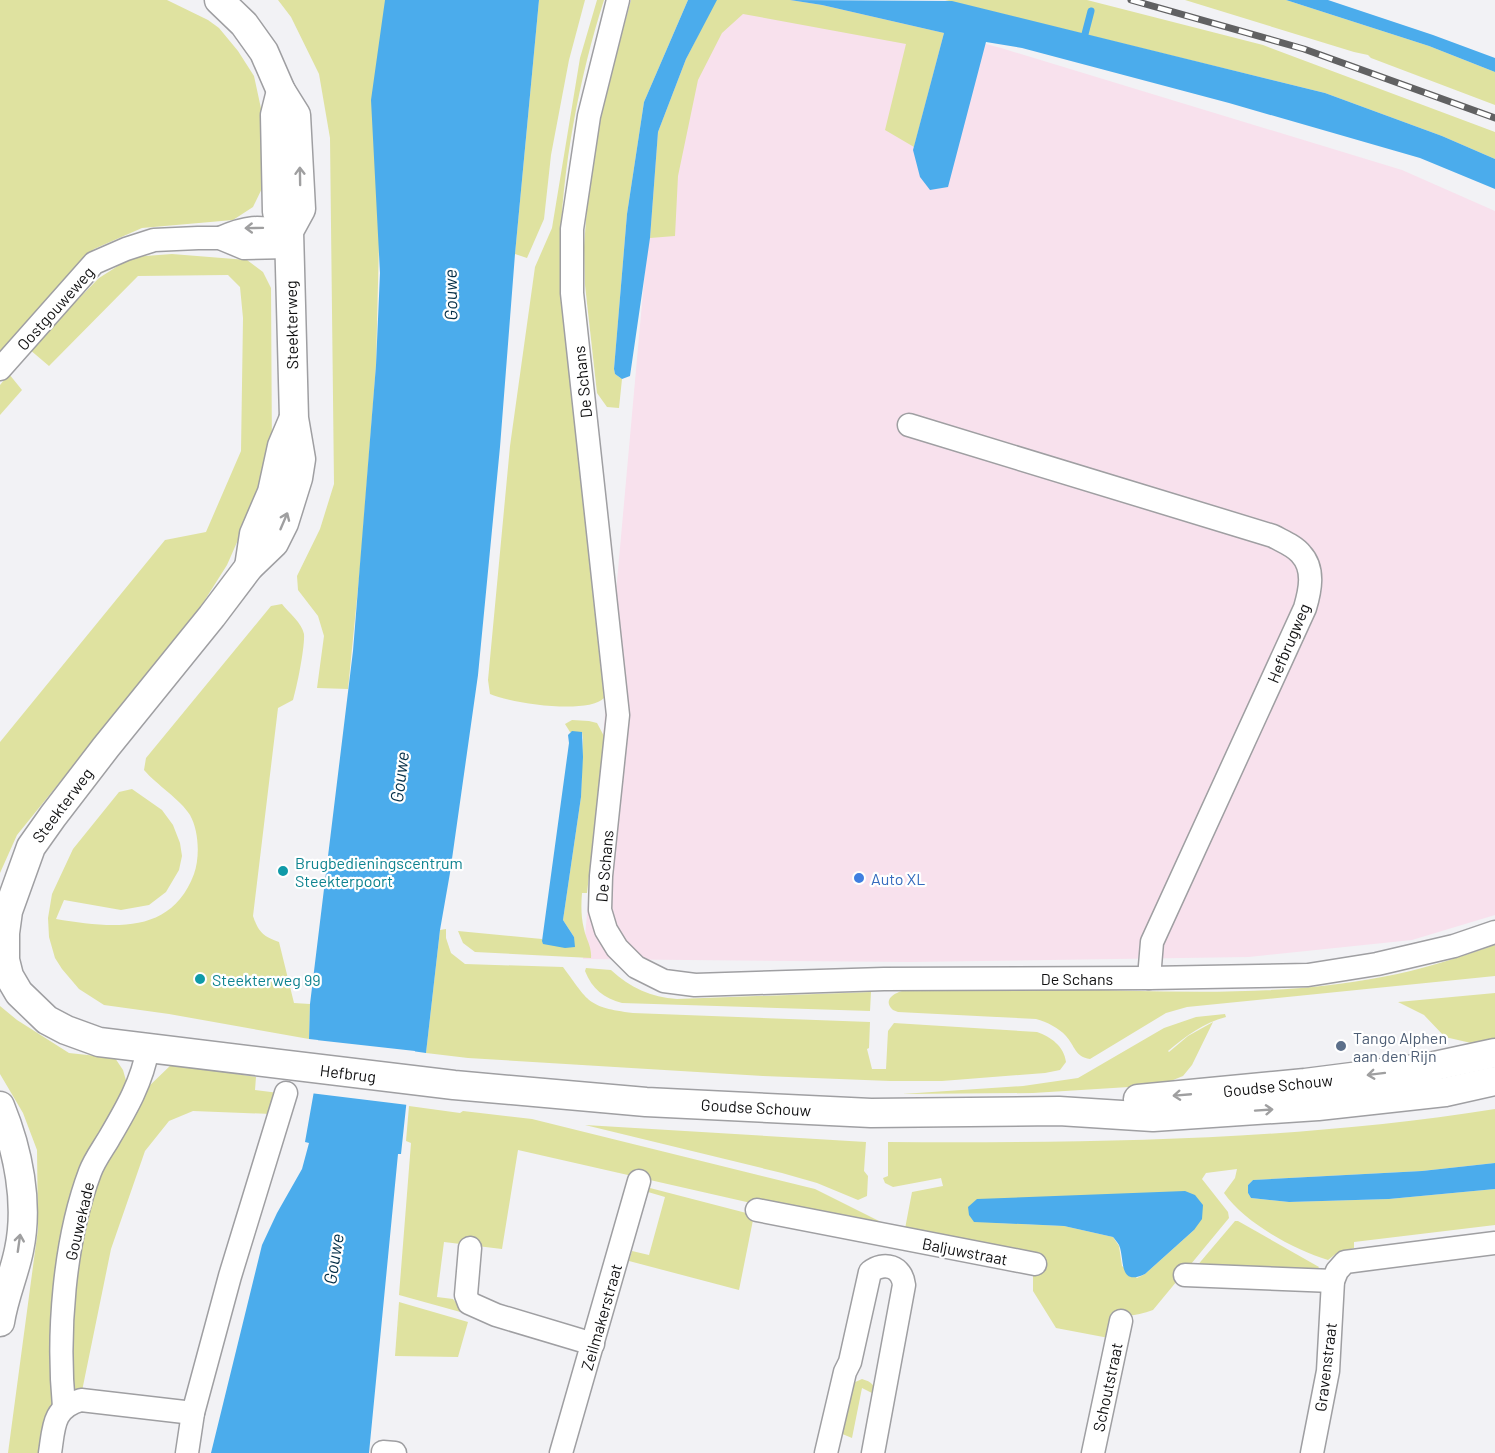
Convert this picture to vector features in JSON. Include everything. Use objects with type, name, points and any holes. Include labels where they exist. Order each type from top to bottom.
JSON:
[{"type":"main road","name":"Steekterweg","points":[[219,0],[244,24],[264,52],[281,91],[275,116],[277,212],[289,239],[294,418],[282,446],[272,492],[254,534],[249,567],[106,747],[31,847],[8,911],[5,960],[9,976],[20,993],[47,1020],[66,1030],[99,1042],[243,1060]]},
{"type":"main road","name":"Goudse Schouw","points":[[1059,1111],[1150,1098],[1305,1083],[1430,1067],[1495,1053]]},
{"type":"main road","name":"Hefbrug","points":[[243,1060],[454,1085]]},
{"type":"main road","name":"Goudse Schouw","points":[[454,1085],[646,1102],[871,1113],[1059,1111],[1153,1117],[1318,1106],[1445,1092],[1495,1081]]},
{"type":"main road","points":[[0,1106],[15,1152],[22,1204],[19,1250],[1,1300]]},
{"type":"street","name":"De Schans","points":[[618,0],[589,116],[572,229],[572,293],[618,715],[601,876],[600,910],[606,930],[617,948],[636,967],[664,981],[695,985],[884,979],[1149,978],[1308,975],[1377,964],[1454,946],[1495,932]]},
{"type":"street","name":"Oostgouweweg","points":[[0,369],[94,263],[154,240],[220,238],[244,248],[289,239]]},
{"type":"street","name":"Hefbrugweg","points":[[909,425],[1274,536],[1302,554],[1309,570],[1311,585],[1305,608],[1152,942],[1149,978]]},
{"type":"street","name":"Gouwekade","points":[[50,1453],[57,1416],[64,1407],[62,1382],[65,1287],[76,1218],[91,1171],[135,1091],[144,1069],[148,1048]]},
{"type":"street","points":[[187,1453],[193,1413],[230,1276],[286,1093]]},
{"type":"street","name":"Zeilmakerstraat","points":[[561,1453],[639,1181]]},
{"type":"street","name":"Baljuwstraat","points":[[757,1210],[1035,1264]]},
{"type":"street","points":[[891,1266],[896,1237]]},
{"type":"street","points":[[1185,1275],[1334,1281],[1337,1271],[1345,1262],[1495,1243]]},
{"type":"street","points":[[470,1248],[466,1295],[469,1303],[496,1315],[593,1344]]},
{"type":"street","points":[[826,1453],[845,1372],[850,1362],[870,1272],[877,1267],[891,1266],[903,1277],[904,1285],[873,1453]]},
{"type":"street","name":"Gravenstraat","points":[[1312,1453],[1328,1371],[1334,1281]]},
{"type":"street","name":"Schoutstraat","points":[[1093,1453],[1121,1321]]},
{"type":"street","points":[[850,1362],[887,1369]]},
{"type":"street","points":[[64,1407],[81,1400],[193,1413]]},
{"type":"street","points":[[383,1452],[395,1453]]},
{"type":"shaded area","points":[[712,0],[820,0],[1001,48],[1402,170],[1495,211],[1495,915],[1412,940],[1249,957],[910,962],[583,959],[662,81]]},
{"type":"green space","points":[[0,0],[167,0],[208,20],[219,28],[238,51],[254,76],[265,127],[268,176],[253,207],[233,220],[142,228],[94,249],[0,352]]},
{"type":"green space","points":[[278,0],[385,0],[376,365],[348,689],[317,688],[324,636],[318,616],[298,590],[297,576],[320,529],[334,484],[330,138],[319,74],[291,17]]},
{"type":"green space","points":[[539,0],[585,0],[569,60],[551,155],[544,219],[527,258],[515,254]]},
{"type":"green space","points":[[597,0],[604,0],[573,124],[564,189],[560,259],[562,306],[604,698],[582,706],[548,706],[514,701],[490,694],[488,680],[510,446],[535,267],[552,228],[580,58]]},
{"type":"green space","points":[[631,0],[688,0],[644,102],[627,214],[614,369],[615,374],[622,379],[619,408],[607,407],[597,393],[585,285],[584,247],[589,179],[604,100]]},
{"type":"green space","points":[[716,0],[790,0],[822,5],[944,33],[914,147],[885,130],[906,44],[743,14],[722,33],[698,80],[678,176],[675,236],[650,238],[658,132],[686,59]]},
{"type":"green space","points":[[945,0],[1087,0],[1263,45],[1495,132],[1495,159],[1442,136],[1325,93]]},
{"type":"green space","points":[[1185,0],[1286,0],[1429,46],[1495,72],[1495,105],[1368,55]]},
{"type":"green space","points":[[172,254],[247,260],[263,272],[271,288],[272,456],[227,565],[196,614],[17,835],[0,873],[0,742],[165,540],[206,532],[241,451],[243,318],[240,287],[228,275],[138,276],[49,366],[29,349],[99,278],[132,257]]},
{"type":"green space","points":[[9,374],[22,390],[0,415],[0,385]]},
{"type":"green space","points":[[282,604],[303,630],[303,648],[293,700],[278,708],[253,916],[262,933],[279,942],[294,1003],[310,1004],[309,1039],[104,1005],[79,989],[55,958],[49,937],[48,918],[52,894],[73,849],[119,792],[132,789],[162,810],[173,825],[182,856],[179,870],[166,892],[149,905],[121,910],[64,900],[56,919],[118,925],[137,923],[155,918],[170,908],[184,894],[194,874],[197,860],[198,844],[193,821],[186,809],[144,770],[146,758],[271,606]]},
{"type":"green space","points":[[572,720],[597,723],[605,738],[587,893],[582,893],[582,920],[591,950],[591,958],[475,952],[463,943],[458,931],[542,939],[542,941],[574,937],[563,920],[581,797],[583,738],[582,732],[570,732],[565,724]]},
{"type":"green space","points":[[446,929],[446,938],[451,953],[465,964],[563,967],[590,1001],[618,1011],[870,1022],[869,1048],[867,1049],[872,1069],[886,1069],[888,1031],[894,1023],[1037,1032],[1056,1043],[1063,1051],[1066,1062],[1060,1070],[1045,1073],[942,1081],[890,1081],[763,1076],[468,1058],[426,1053],[440,930]]},
{"type":"green space","points":[[1495,945],[1495,976],[1187,1007],[1166,1013],[1090,1059],[1081,1056],[1060,1030],[1036,1019],[898,1012],[893,1010],[889,1004],[892,996],[902,991],[1037,989],[1219,992],[1301,988],[1342,984],[1396,974]]},
{"type":"green space","points":[[586,968],[611,970],[641,990],[677,999],[871,992],[870,1011],[622,1003],[595,988],[585,971]]},
{"type":"green space","points":[[1495,993],[1495,1039],[1471,1043],[1445,1037],[1424,1015],[1398,1002]]},
{"type":"green space","points":[[0,1006],[17,1020],[69,1053],[115,1058],[123,1070],[127,1084],[86,1163],[52,1406],[42,1453],[8,1453],[38,1229],[37,1150],[23,1113],[0,1074]]},
{"type":"green space","points":[[1225,1014],[1226,1017],[1210,1023],[1195,1031],[1168,1051],[1213,1022],[1192,1065],[1183,1076],[1161,1085],[1033,1093],[902,1094],[1023,1086],[1078,1078],[1164,1028],[1196,1017]]},
{"type":"green space","points":[[172,1064],[256,1077],[255,1090],[279,1093],[271,1114],[193,1111],[169,1121],[145,1151],[111,1249],[82,1391],[73,1395],[71,1339],[75,1277],[94,1185],[147,1088]]},
{"type":"green space","points":[[409,1106],[532,1119],[815,1189],[885,1224],[751,1203],[518,1150],[502,1249],[444,1242],[437,1297],[453,1299],[464,1313],[399,1295],[411,1143],[406,1141]]},
{"type":"green space","points":[[1495,1109],[1495,1163],[1422,1171],[1253,1180],[1248,1185],[1248,1193],[1251,1198],[1289,1202],[1389,1199],[1495,1189],[1495,1225],[1354,1242],[1354,1248],[1337,1253],[1328,1260],[1271,1234],[1244,1215],[1233,1204],[1224,1193],[1235,1178],[1237,1169],[1206,1173],[1202,1179],[1228,1212],[1229,1218],[1153,1310],[1132,1315],[1111,1313],[1117,1323],[1114,1339],[1056,1328],[1033,1291],[1033,1259],[904,1234],[912,1192],[943,1186],[941,1178],[893,1187],[885,1183],[883,1178],[888,1176],[888,1142],[1040,1142],[1192,1138],[1344,1128]],"holes":[[[974,1222],[1194,1230],[1145,1274],[1137,1278],[1122,1266],[1119,1246],[1113,1237],[1064,1226]]]},
{"type":"green space","points":[[585,1125],[866,1142],[864,1171],[868,1176],[867,1196],[858,1200],[817,1183],[782,1173]]},
{"type":"green space","points":[[650,1188],[754,1215],[739,1290],[629,1261],[632,1251],[649,1255],[665,1197],[648,1192]]},
{"type":"green space","points":[[1235,1221],[1319,1267],[1313,1276],[1196,1267]]},
{"type":"green space","points":[[399,1302],[468,1322],[458,1357],[395,1356]]},
{"type":"green space","points":[[862,1379],[872,1384],[876,1395],[862,1388],[852,1438],[840,1433],[853,1383]]},
{"type":"water","name":"Gouwe","points":[[385,0],[539,0],[478,675],[440,930],[426,1053],[412,1051],[401,1154],[398,1154],[369,1453],[211,1453],[262,1245],[302,1169],[309,1143],[305,1142],[314,1091],[318,1040],[309,1039],[310,1004],[353,651],[376,365],[380,273],[371,100]]},
{"type":"water","points":[[688,0],[717,0],[686,59],[658,132],[650,238],[630,376],[622,379],[615,374],[614,369],[627,214],[644,102]]},
{"type":"water","points":[[790,0],[952,1],[1325,93],[1442,136],[1495,159],[1495,189],[1420,158],[1229,103],[1022,48],[986,42],[948,187],[930,190],[920,177],[913,150],[944,33],[822,5]]},
{"type":"water","points":[[1286,0],[1328,0],[1433,35],[1495,58],[1495,72],[1429,46]]},
{"type":"water","points":[[572,731],[582,732],[583,757],[581,797],[563,920],[574,937],[575,947],[565,948],[543,944],[542,941],[569,743],[568,735]]},
{"type":"water","points":[[1495,1163],[1495,1189],[1389,1199],[1289,1202],[1251,1198],[1248,1193],[1248,1185],[1253,1180],[1422,1171]]},
{"type":"water","points":[[1185,1191],[1195,1195],[1203,1205],[1202,1219],[1194,1230],[1145,1274],[1136,1277],[1126,1274],[1119,1245],[1113,1237],[1064,1226],[974,1222],[969,1215],[968,1207],[977,1199]]},
{"type":"pier","points":[[316,1040],[415,1051],[408,1105],[310,1093]]},
{"type":"waterway","points":[[1085,34],[1091,11]]},
{"type":"railway","points":[[1131,0],[1304,49],[1495,118]]},
{"type":"place","name":"Brugbedieningscentrum Steekterpoort","points":[[283,871]]},
{"type":"place","name":"Auto XL","points":[[859,878]]},
{"type":"place","name":"Steekterweg 99","points":[[200,979]]},
{"type":"place","name":"Tango Alphen aan den Rijn","points":[[1341,1046]]}]
